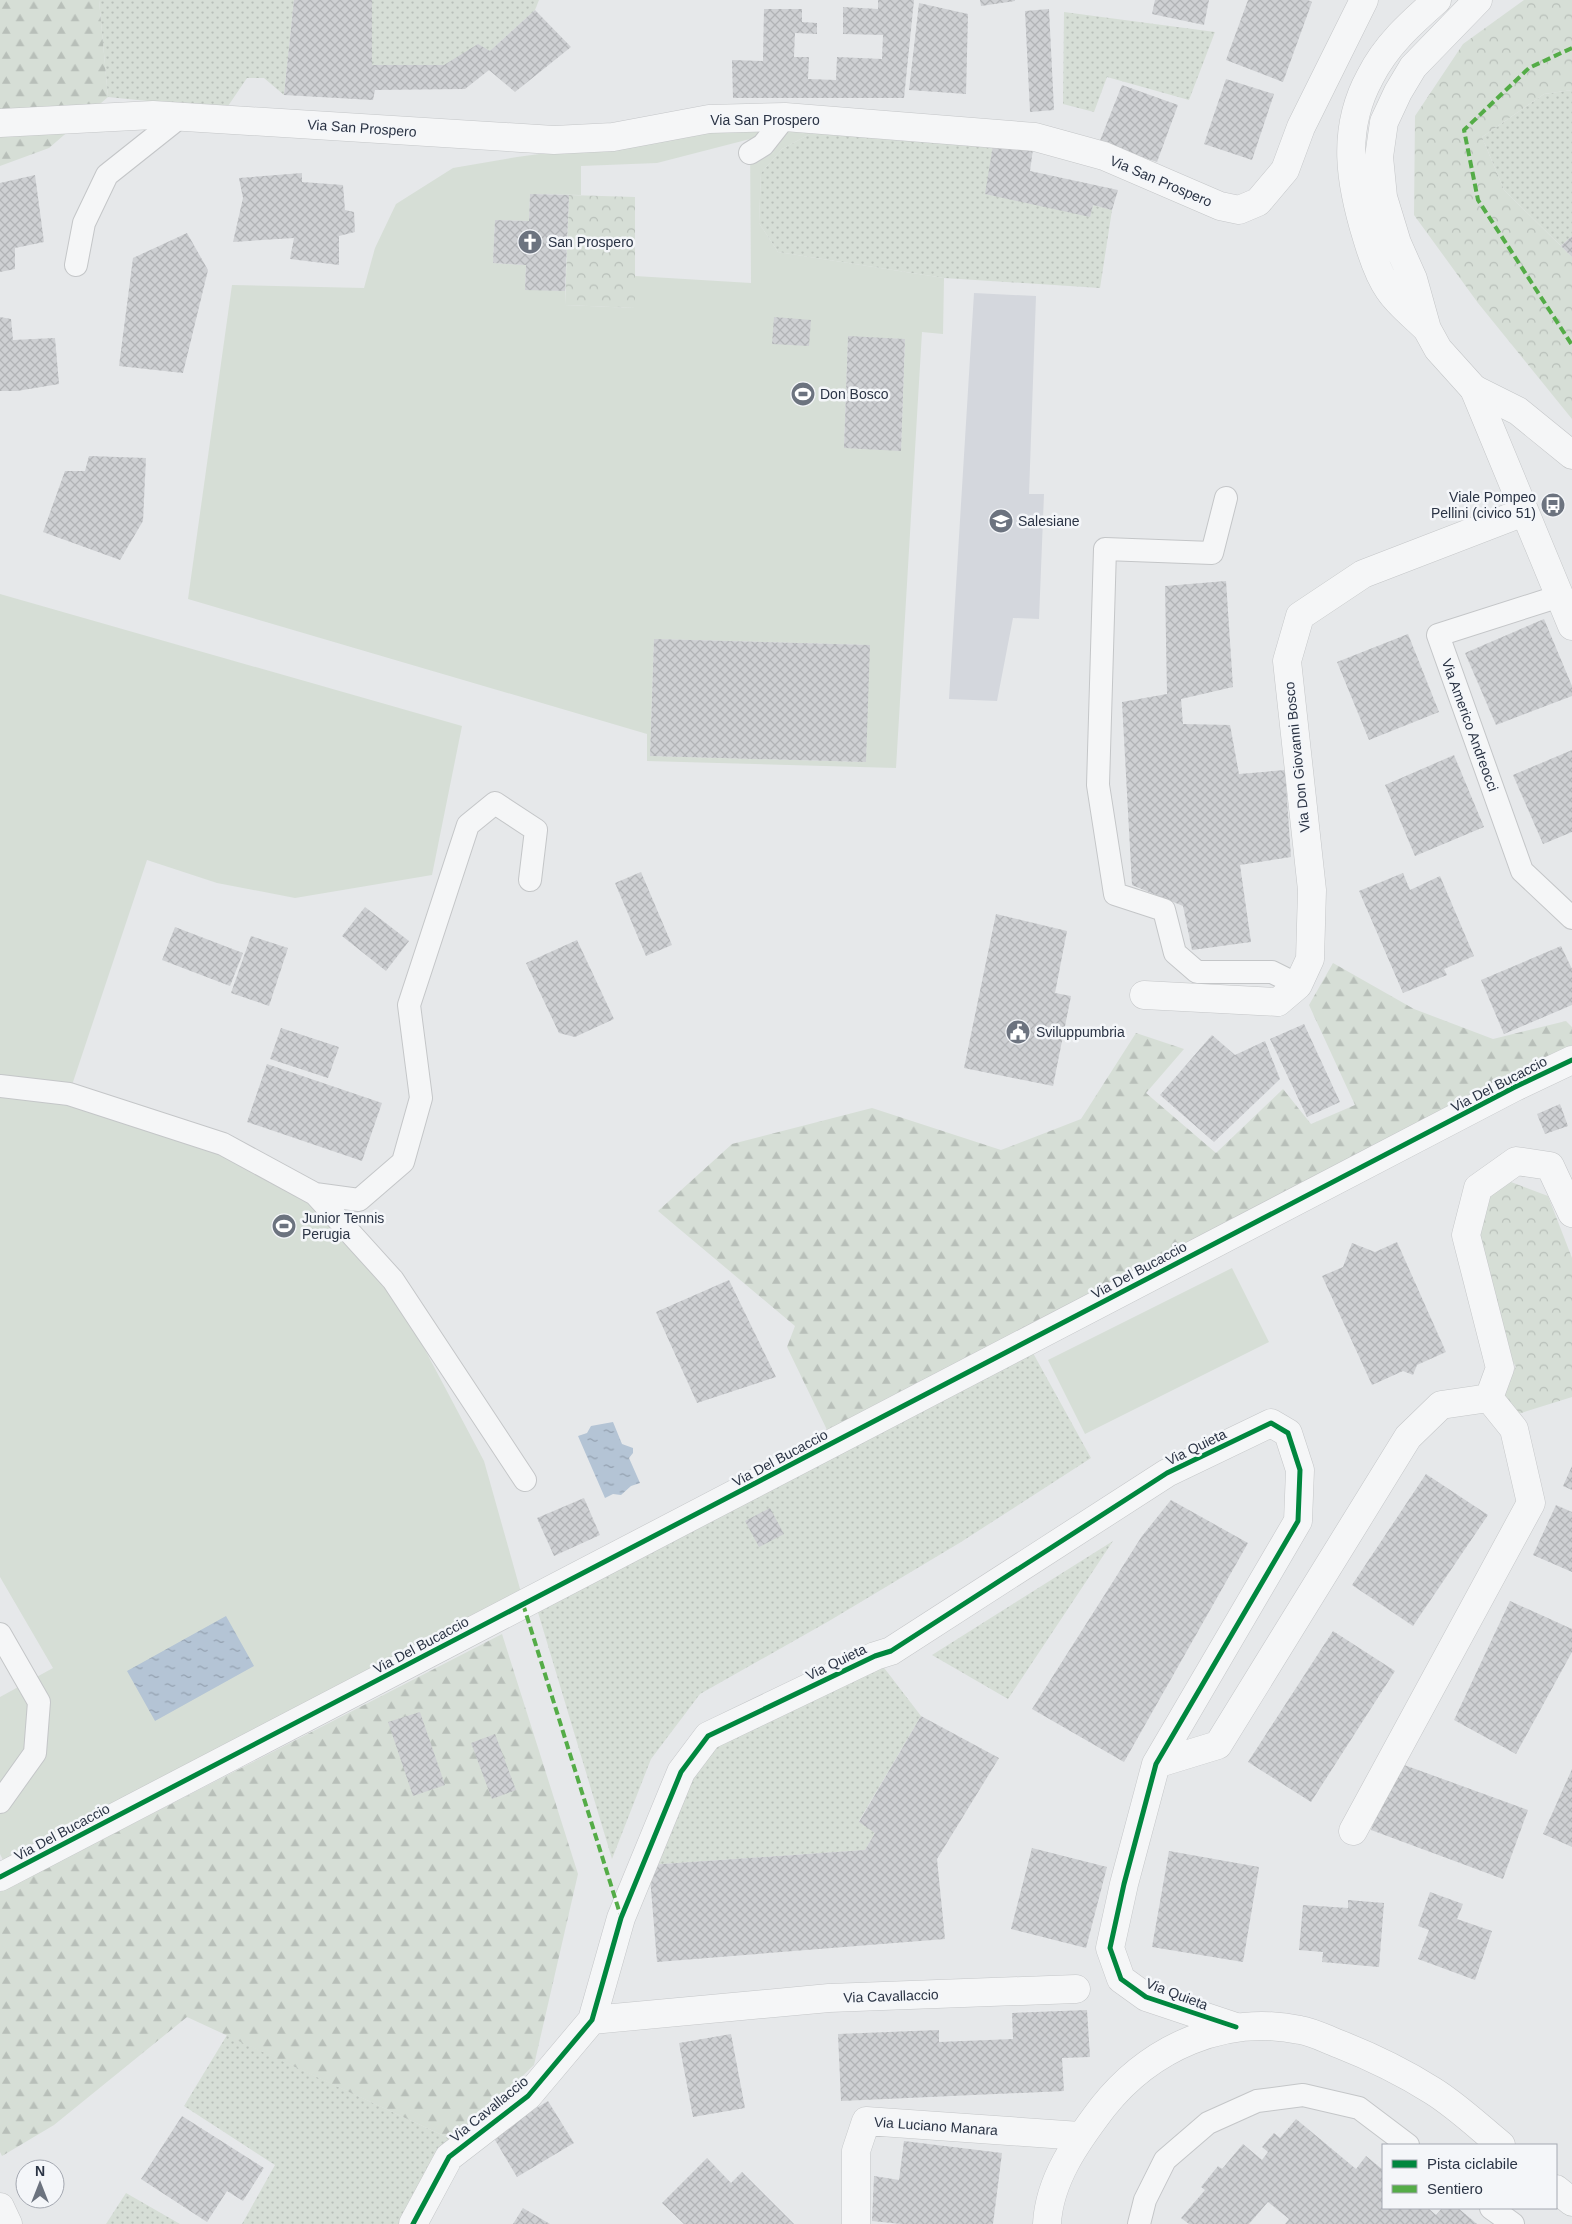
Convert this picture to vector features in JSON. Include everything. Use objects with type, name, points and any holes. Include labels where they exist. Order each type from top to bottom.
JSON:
[{"type":"street","name":"Via San Prospero","points":[[0,123],[153,115],[554,140],[614,137],[709,118],[786,117],[1035,137],[1104,156],[1220,206],[1239,210],[1258,202],[1285,170],[1301,127],[1364,0]]},
{"type":"street","points":[[1427,329],[1389,291],[1372,253],[1356,202],[1350,159],[1354,118],[1370,77],[1396,37],[1437,0]]},
{"type":"street","points":[[1478,0],[1413,67],[1398,92],[1384,122],[1379,157],[1383,196],[1397,243],[1413,279],[1427,329],[1438,349],[1474,390],[1572,626]]},
{"type":"street","points":[[1474,390],[1518,411],[1572,455]]},
{"type":"street","name":"Via Don Giovanni Bosco","points":[[1144,995],[1278,1002],[1298,985],[1310,960],[1312,890],[1287,661],[1300,616],[1363,574],[1524,512]]},
{"type":"street","name":"Via Del Bucaccio","points":[[0,1877],[1513,1088],[1572,1060]]},
{"type":"street","points":[[1489,1398],[1500,1368],[1466,1236],[1478,1188],[1516,1160],[1550,1166],[1572,1213]]},
{"type":"street","points":[[1156,1764],[1218,1745],[1408,1437],[1441,1405],[1489,1398]]},
{"type":"street","points":[[1353,1831],[1531,1503],[1514,1429],[1489,1398]]},
{"type":"street","name":"Via Quieta","points":[[592,2020],[621,1918],[681,1772],[708,1736],[875,1656],[891,1651],[1167,1473],[1271,1423],[1288,1433],[1300,1470],[1298,1521],[1156,1764],[1124,1884],[1110,1948],[1121,1979],[1146,1996],[1236,2027]]},
{"type":"street","name":"Via Cavallaccio","points":[[413,2224],[449,2157],[528,2096],[592,2020],[828,1998],[1076,1989]]},
{"type":"street","points":[[1047,2224],[1048,2211],[1061,2171],[1080,2136],[1118,2089],[1150,2061],[1190,2040],[1236,2027],[1270,2026],[1301,2030],[1382,2061],[1435,2092],[1500,2144]]},
{"type":"street","name":"Via Luciano Manara","points":[[856,2224],[856,2151],[866,2121],[1080,2136]]},
{"type":"street","points":[[1557,2190],[1572,2202]]},
{"type":"street","points":[[0,2207],[8,2224]]},
{"type":"lane","points":[[76,265],[84,223],[107,175],[180,117]]},
{"type":"lane","points":[[750,154],[763,145],[786,117]]},
{"type":"lane","points":[[1226,498],[1212,553],[1105,549],[1098,785],[1115,894],[1164,910],[1175,953],[1197,972],[1272,972],[1298,985]]},
{"type":"lane","name":"Via Americo Andreocci","points":[[1560,596],[1438,635],[1522,871],[1572,918]]},
{"type":"lane","points":[[315,1194],[359,1200],[403,1162],[421,1098],[409,1005],[468,825],[496,803],[536,830],[530,880]]},
{"type":"lane","points":[[0,1086],[69,1094],[223,1144],[315,1194],[394,1280],[525,1480]]},
{"type":"lane","points":[[0,1634],[39,1702],[35,1753],[0,1802]]},
{"type":"lane","points":[[1139,2224],[1145,2200],[1165,2160],[1208,2123],[1257,2101],[1303,2094],[1359,2108],[1407,2144]]},
{"type":"lane","points":[[1492,2209],[1513,2224]]},
{"type":"shaded area","name":"Salesiane","points":[[974,293],[1036,296],[1029,494],[1044,494],[1039,619],[1013,618],[997,701],[949,699]]},
{"type":"green space","points":[[0,0],[99,0],[108,97],[49,148],[0,166]]},
{"type":"green space","points":[[99,0],[294,0],[284,95],[264,78],[247,78],[226,109],[108,97]]},
{"type":"green space","points":[[372,0],[539,0],[535,10],[490,51],[444,65],[372,65]]},
{"type":"green space","points":[[1524,0],[1572,0],[1572,90],[1544,94],[1482,137],[1504,190],[1572,257],[1572,419],[1478,303],[1414,215],[1415,116],[1463,44]]},
{"type":"green space","points":[[1064,12],[1215,32],[1189,100],[1107,77],[1094,112],[1063,104]]},
{"type":"green space","points":[[1572,90],[1572,236],[1561,246],[1504,190],[1482,137],[1544,94]]},
{"type":"green space","points":[[749,124],[819,129],[782,149],[761,173],[759,223],[778,252],[944,278],[943,334],[922,332],[896,768],[647,761],[647,734],[188,599],[232,285],[364,288],[375,248],[396,204],[453,168],[577,149],[652,144]],"holes":[[[750,139],[751,283],[635,276],[635,308],[565,305],[565,291],[525,289],[526,265],[493,263],[495,220],[529,221],[530,194],[581,195],[581,166],[657,163]],[[848,337],[905,339],[901,450],[844,448]],[[654,639],[869,645],[866,762],[650,756]]]},
{"type":"green space","points":[[819,129],[993,145],[986,194],[1090,216],[1093,205],[1112,210],[1100,288],[944,278],[778,252],[759,223],[761,173],[782,149]]},
{"type":"green space","points":[[569,195],[635,197],[635,308],[565,305]]},
{"type":"green space","points":[[0,594],[462,726],[432,875],[295,898],[217,883],[147,860],[69,1094],[297,1185],[380,1265],[484,1461],[522,1596],[3,1860],[0,1854],[0,1697],[53,1668],[0,1577]]},
{"type":"green space","points":[[1333,963],[1414,1009],[1493,1039],[1566,1021],[1572,1027],[1572,1045],[828,1432],[787,1347],[795,1326],[658,1211],[732,1144],[872,1108],[1001,1150],[1081,1119],[1136,1033],[1184,1049],[1146,1093],[1216,1153],[1283,1089],[1311,1124],[1355,1105],[1309,1005]]},
{"type":"green space","points":[[1511,1182],[1548,1196],[1572,1258],[1572,1397],[1518,1414],[1500,1392],[1516,1367],[1500,1340],[1478,1238],[1484,1195]]},
{"type":"green space","points":[[1232,1268],[1269,1342],[1085,1434],[1048,1360]]},
{"type":"green space","points":[[1033,1353],[1091,1458],[961,1542],[829,1621],[700,1694],[651,1759],[612,1859],[537,1609]]},
{"type":"green space","points":[[1113,1541],[1008,1699],[932,1655]]},
{"type":"green space","points":[[502,1634],[578,1874],[534,2065],[455,2141],[187,2017],[54,2125],[2,2156],[0,2152],[0,1892]]},
{"type":"green space","points":[[875,1656],[921,1716],[859,1821],[875,1833],[865,1850],[649,1865],[708,1736]]},
{"type":"green space","points":[[227,2035],[455,2141],[407,2224],[242,2224],[275,2165],[184,2106]]},
{"type":"green space","points":[[126,2193],[180,2224],[106,2224]]},
{"type":"water","points":[[613,1422],[622,1444],[633,1448],[633,1453],[629,1458],[640,1483],[631,1486],[621,1495],[613,1494],[605,1498],[578,1436],[587,1433],[591,1426]]},
{"type":"water","points":[[226,1616],[254,1666],[155,1721],[127,1671]]},
{"type":"building","points":[[294,0],[372,0],[372,65],[444,65],[478,44],[490,51],[535,10],[571,47],[515,92],[489,70],[465,89],[375,90],[373,100],[284,95]]},
{"type":"building","points":[[878,0],[914,0],[904,98],[733,98],[732,60],[763,61],[764,9],[802,9],[802,22],[817,23],[817,34],[795,33],[794,57],[809,57],[808,79],[836,80],[837,57],[882,59],[883,35],[843,34],[843,7],[878,9]]},
{"type":"building","points":[[980,0],[1015,0],[1015,1],[981,6]]},
{"type":"building","points":[[1155,0],[1209,0],[1204,25],[1152,14]]},
{"type":"building","points":[[1248,0],[1308,0],[1312,2],[1283,82],[1226,60]]},
{"type":"building","points":[[919,3],[968,14],[966,94],[909,90]]},
{"type":"building","points":[[1049,9],[1054,110],[1030,112],[1025,11]]},
{"type":"building","points":[[1226,79],[1274,94],[1252,160],[1204,144]]},
{"type":"building","points":[[1122,85],[1178,105],[1157,162],[1099,143]]},
{"type":"building","points":[[993,145],[1033,149],[1030,171],[1118,190],[1112,210],[1093,205],[1090,217],[985,194]]},
{"type":"building","points":[[302,173],[302,182],[343,185],[345,210],[354,212],[355,232],[339,236],[339,265],[290,259],[294,238],[233,242],[243,198],[239,178]]},
{"type":"building","points":[[35,175],[44,242],[15,248],[15,269],[0,272],[0,183]]},
{"type":"building","name":"San Prospero","points":[[530,194],[569,195],[565,291],[525,290],[526,265],[493,263],[495,220],[529,221]]},
{"type":"building","points":[[187,233],[208,270],[183,373],[119,366],[133,258]]},
{"type":"building","points":[[1572,236],[1572,257],[1561,246]]},
{"type":"building","points":[[0,317],[11,319],[13,340],[55,338],[59,384],[17,391],[0,391]]},
{"type":"building","points":[[774,317],[811,320],[809,346],[772,344]]},
{"type":"building","points":[[848,336],[905,339],[901,451],[844,448]]},
{"type":"building","points":[[89,456],[146,458],[143,521],[120,560],[43,532],[65,471],[85,471]]},
{"type":"building","points":[[1226,581],[1233,687],[1181,699],[1183,724],[1230,725],[1239,774],[1285,770],[1291,857],[1240,865],[1251,942],[1192,950],[1183,906],[1132,885],[1122,702],[1167,694],[1165,586]]},
{"type":"building","points":[[1544,619],[1572,686],[1572,696],[1496,725],[1465,653]]},
{"type":"building","points":[[1408,634],[1439,712],[1369,740],[1337,662]]},
{"type":"building","points":[[654,639],[870,645],[866,762],[650,756]]},
{"type":"building","points":[[1572,750],[1572,832],[1543,844],[1513,775]]},
{"type":"building","points":[[1454,755],[1484,827],[1415,856],[1385,785]]},
{"type":"building","points":[[641,872],[672,945],[646,956],[615,883]]},
{"type":"building","points":[[1403,873],[1410,890],[1440,876],[1474,956],[1444,969],[1447,975],[1403,993],[1359,891]]},
{"type":"building","points":[[365,907],[409,941],[386,971],[342,936]]},
{"type":"building","name":"Sviluppumbria","points":[[996,914],[1067,931],[1055,993],[1071,996],[1053,1086],[964,1068]]},
{"type":"building","points":[[175,927],[243,953],[230,986],[162,960]]},
{"type":"building","points":[[251,936],[288,948],[269,1006],[231,993]]},
{"type":"building","points":[[577,940],[614,1019],[575,1037],[559,1033],[526,963]]},
{"type":"building","points":[[1561,946],[1572,969],[1572,1005],[1504,1034],[1481,980]]},
{"type":"building","points":[[1304,1024],[1340,1102],[1307,1117],[1270,1039]]},
{"type":"building","points":[[281,1028],[339,1047],[328,1078],[270,1059]]},
{"type":"building","points":[[1212,1035],[1235,1055],[1265,1041],[1280,1079],[1214,1142],[1160,1095]]},
{"type":"building","points":[[267,1064],[382,1103],[362,1161],[247,1122]]},
{"type":"building","points":[[1560,1104],[1568,1126],[1545,1134],[1537,1114]]},
{"type":"building","points":[[1397,1242],[1446,1352],[1417,1365],[1413,1375],[1403,1371],[1372,1385],[1322,1276],[1343,1267],[1352,1243],[1375,1252]]},
{"type":"building","points":[[729,1280],[776,1377],[697,1403],[656,1312]]},
{"type":"building","points":[[1572,1466],[1572,1490],[1563,1486]]},
{"type":"building","points":[[1426,1474],[1488,1515],[1413,1626],[1352,1585]]},
{"type":"building","points":[[584,1498],[600,1535],[554,1556],[537,1518]]},
{"type":"building","points":[[1171,1500],[1248,1543],[1124,1762],[1032,1709],[1142,1536]]},
{"type":"building","points":[[1556,1505],[1572,1512],[1572,1572],[1533,1555]]},
{"type":"building","points":[[770,1508],[784,1534],[759,1547],[745,1521]]},
{"type":"building","points":[[1510,1601],[1572,1629],[1572,1652],[1516,1754],[1454,1720]]},
{"type":"building","points":[[1333,1631],[1395,1671],[1311,1802],[1248,1762]]},
{"type":"building","points":[[420,1712],[445,1785],[413,1796],[388,1722]]},
{"type":"building","points":[[921,1716],[999,1758],[937,1859],[945,1939],[657,1962],[649,1865],[865,1850],[875,1833],[859,1822]]},
{"type":"building","points":[[495,1734],[516,1790],[492,1799],[471,1743]]},
{"type":"building","points":[[1396,1762],[1528,1810],[1503,1879],[1371,1830]]},
{"type":"building","points":[[1572,1769],[1572,1847],[1543,1834]]},
{"type":"building","points":[[1032,1848],[1107,1867],[1086,1948],[1011,1929]]},
{"type":"building","points":[[1169,1851],[1259,1867],[1243,1962],[1152,1947]]},
{"type":"building","points":[[1430,1892],[1463,1904],[1457,1919],[1492,1931],[1475,1980],[1418,1959],[1429,1930],[1418,1926]]},
{"type":"building","points":[[1348,1900],[1384,1903],[1379,1967],[1322,1962],[1323,1952],[1299,1950],[1303,1905],[1348,1908]]},
{"type":"building","points":[[1087,2010],[1090,2057],[1062,2058],[1064,2091],[841,2101],[838,2034],[939,2030],[939,2042],[1013,2039],[1012,2013]]},
{"type":"building","points":[[731,2034],[745,2108],[693,2117],[679,2043]]},
{"type":"building","points":[[548,2101],[574,2143],[517,2177],[492,2135]]},
{"type":"building","points":[[182,2116],[264,2168],[243,2201],[227,2191],[207,2222],[141,2179]]},
{"type":"building","points":[[1296,2119],[1356,2169],[1366,2156],[1382,2169],[1382,2209],[1429,2209],[1436,2215],[1441,2209],[1459,2209],[1477,2224],[1285,2224],[1289,2219],[1268,2202],[1249,2224],[1189,2224],[1181,2218],[1205,2190],[1201,2187],[1218,2166],[1222,2169],[1243,2144],[1262,2160],[1268,2152],[1262,2147],[1274,2133],[1280,2138]]},
{"type":"building","points":[[904,2141],[1002,2153],[993,2224],[901,2224],[872,2221],[874,2176],[899,2180]]},
{"type":"building","points":[[707,2158],[731,2183],[742,2172],[794,2224],[684,2224],[662,2203]]},
{"type":"building","points":[[523,2208],[550,2224],[513,2224]]},
{"type":"marked path","points":[[1572,48],[1529,68],[1464,130],[1478,200],[1572,345]]},
{"type":"marked path","points":[[523,1604],[621,1917]]},
{"type":"cycle path","points":[[0,1877],[1513,1088],[1572,1060]]},
{"type":"cycle path","points":[[413,2224],[449,2157],[528,2096],[592,2020],[621,1918],[681,1772],[708,1736],[875,1656],[891,1651],[1167,1473],[1271,1423],[1288,1433],[1300,1470],[1298,1521],[1156,1764],[1124,1884],[1110,1948],[1121,1979],[1146,1997],[1236,2027]]},
{"type":"place","name":"San Prospero","points":[[530,242]]},
{"type":"place","name":"Don Bosco","points":[[803,394]]},
{"type":"place","name":"Viale Pompeo Pellini (civico 51)","points":[[1553,505]]},
{"type":"place","name":"Salesiane","points":[[1001,521]]},
{"type":"place","name":"Sviluppumbria","points":[[1018,1032]]},
{"type":"place","name":"Junior Tennis Perugia","points":[[284,1226]]}]
